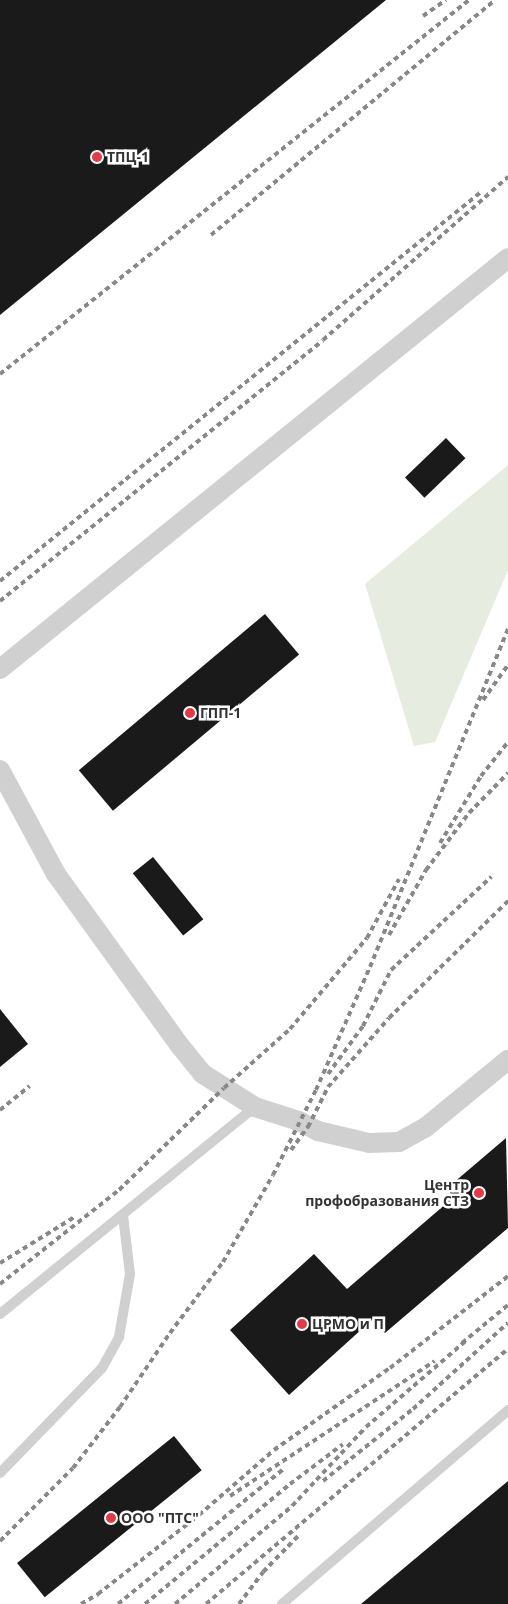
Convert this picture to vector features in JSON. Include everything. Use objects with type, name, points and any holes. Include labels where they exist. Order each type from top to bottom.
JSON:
[{"type":"street","points":[[0,669],[508,258]]},
{"type":"street","points":[[0,770],[56,874],[181,1047],[203,1074],[255,1107],[299,1121],[318,1131],[369,1143],[399,1142],[426,1127],[508,1060]]},
{"type":"lane","points":[[0,1314],[255,1107]]},
{"type":"lane","points":[[0,1473],[96,1375],[119,1337],[130,1274],[122,1215]]},
{"type":"lane","points":[[282,1604],[508,1410]]},
{"type":"shaded area","points":[[508,465],[508,570],[435,742],[414,746],[365,584]]},
{"type":"building","name":"ТПЦ-1","points":[[0,0],[386,0],[0,315]]},
{"type":"building","points":[[446,438],[465,458],[424,498],[405,478]]},
{"type":"building","name":"ГПП-1","points":[[265,614],[299,655],[113,811],[79,770]]},
{"type":"building","points":[[153,857],[203,919],[183,936],[133,873]]},
{"type":"building","points":[[0,1009],[28,1044],[0,1067]]},
{"type":"building","points":[[506,1138],[508,1228],[385,1333],[373,1319],[289,1395],[230,1330],[314,1254],[347,1289],[448,1202],[452,1184]]},
{"type":"building","name":"ООО \"ПТС\"","points":[[174,1436],[202,1470],[45,1597],[17,1563]]},
{"type":"building","points":[[508,1481],[508,1604],[361,1604]]},
{"type":"railway","points":[[423,16],[446,0]]},
{"type":"railway","points":[[0,374],[469,0]]},
{"type":"railway","points":[[211,235],[495,0]]},
{"type":"railway","points":[[0,601],[323,340],[508,177]]},
{"type":"railway","points":[[0,581],[481,192]]},
{"type":"railway","points":[[0,1541],[73,1468],[120,1407],[170,1333],[223,1262],[273,1175],[316,1090],[370,967],[508,628]]},
{"type":"railway","points":[[483,700],[508,665]]},
{"type":"railway","points":[[440,843],[481,776],[508,742]]},
{"type":"railway","points":[[389,935],[426,870],[469,813],[508,773]]},
{"type":"railway","points":[[328,1074],[363,1026],[391,970],[491,877]]},
{"type":"railway","points":[[0,1284],[119,1190],[224,1088],[290,1029],[367,938],[399,879]]},
{"type":"railway","points":[[291,1150],[308,1127],[328,1087],[389,1018],[508,901]]},
{"type":"railway","points":[[0,1110],[30,1086]]},
{"type":"railway","points":[[0,1263],[76,1216]]},
{"type":"railway","points":[[81,1604],[98,1594],[199,1515],[274,1450],[390,1368],[508,1276]]},
{"type":"railway","points":[[462,1343],[508,1305]]},
{"type":"railway","points":[[323,1481],[413,1409],[508,1323]]},
{"type":"railway","points":[[175,1604],[292,1506],[366,1427],[468,1339]]},
{"type":"railway","points":[[206,1604],[508,1349]]},
{"type":"railway","points":[[230,1496],[435,1361]]},
{"type":"railway","points":[[145,1604],[290,1484],[343,1444]]},
{"type":"railway","points":[[118,1604],[285,1468]]},
{"type":"railway","points":[[239,1604],[263,1572],[300,1534]]},
{"type":"place","name":"ТПЦ-1","points":[[97,157]]},
{"type":"place","name":"ГПП-1","points":[[190,713]]},
{"type":"place","name":"Центр профобразования СТЗ","points":[[479,1193]]},
{"type":"place","name":"ЦРМО и П","points":[[302,1324]]},
{"type":"place","name":"ООО \"ПТС\"","points":[[111,1518]]}]
